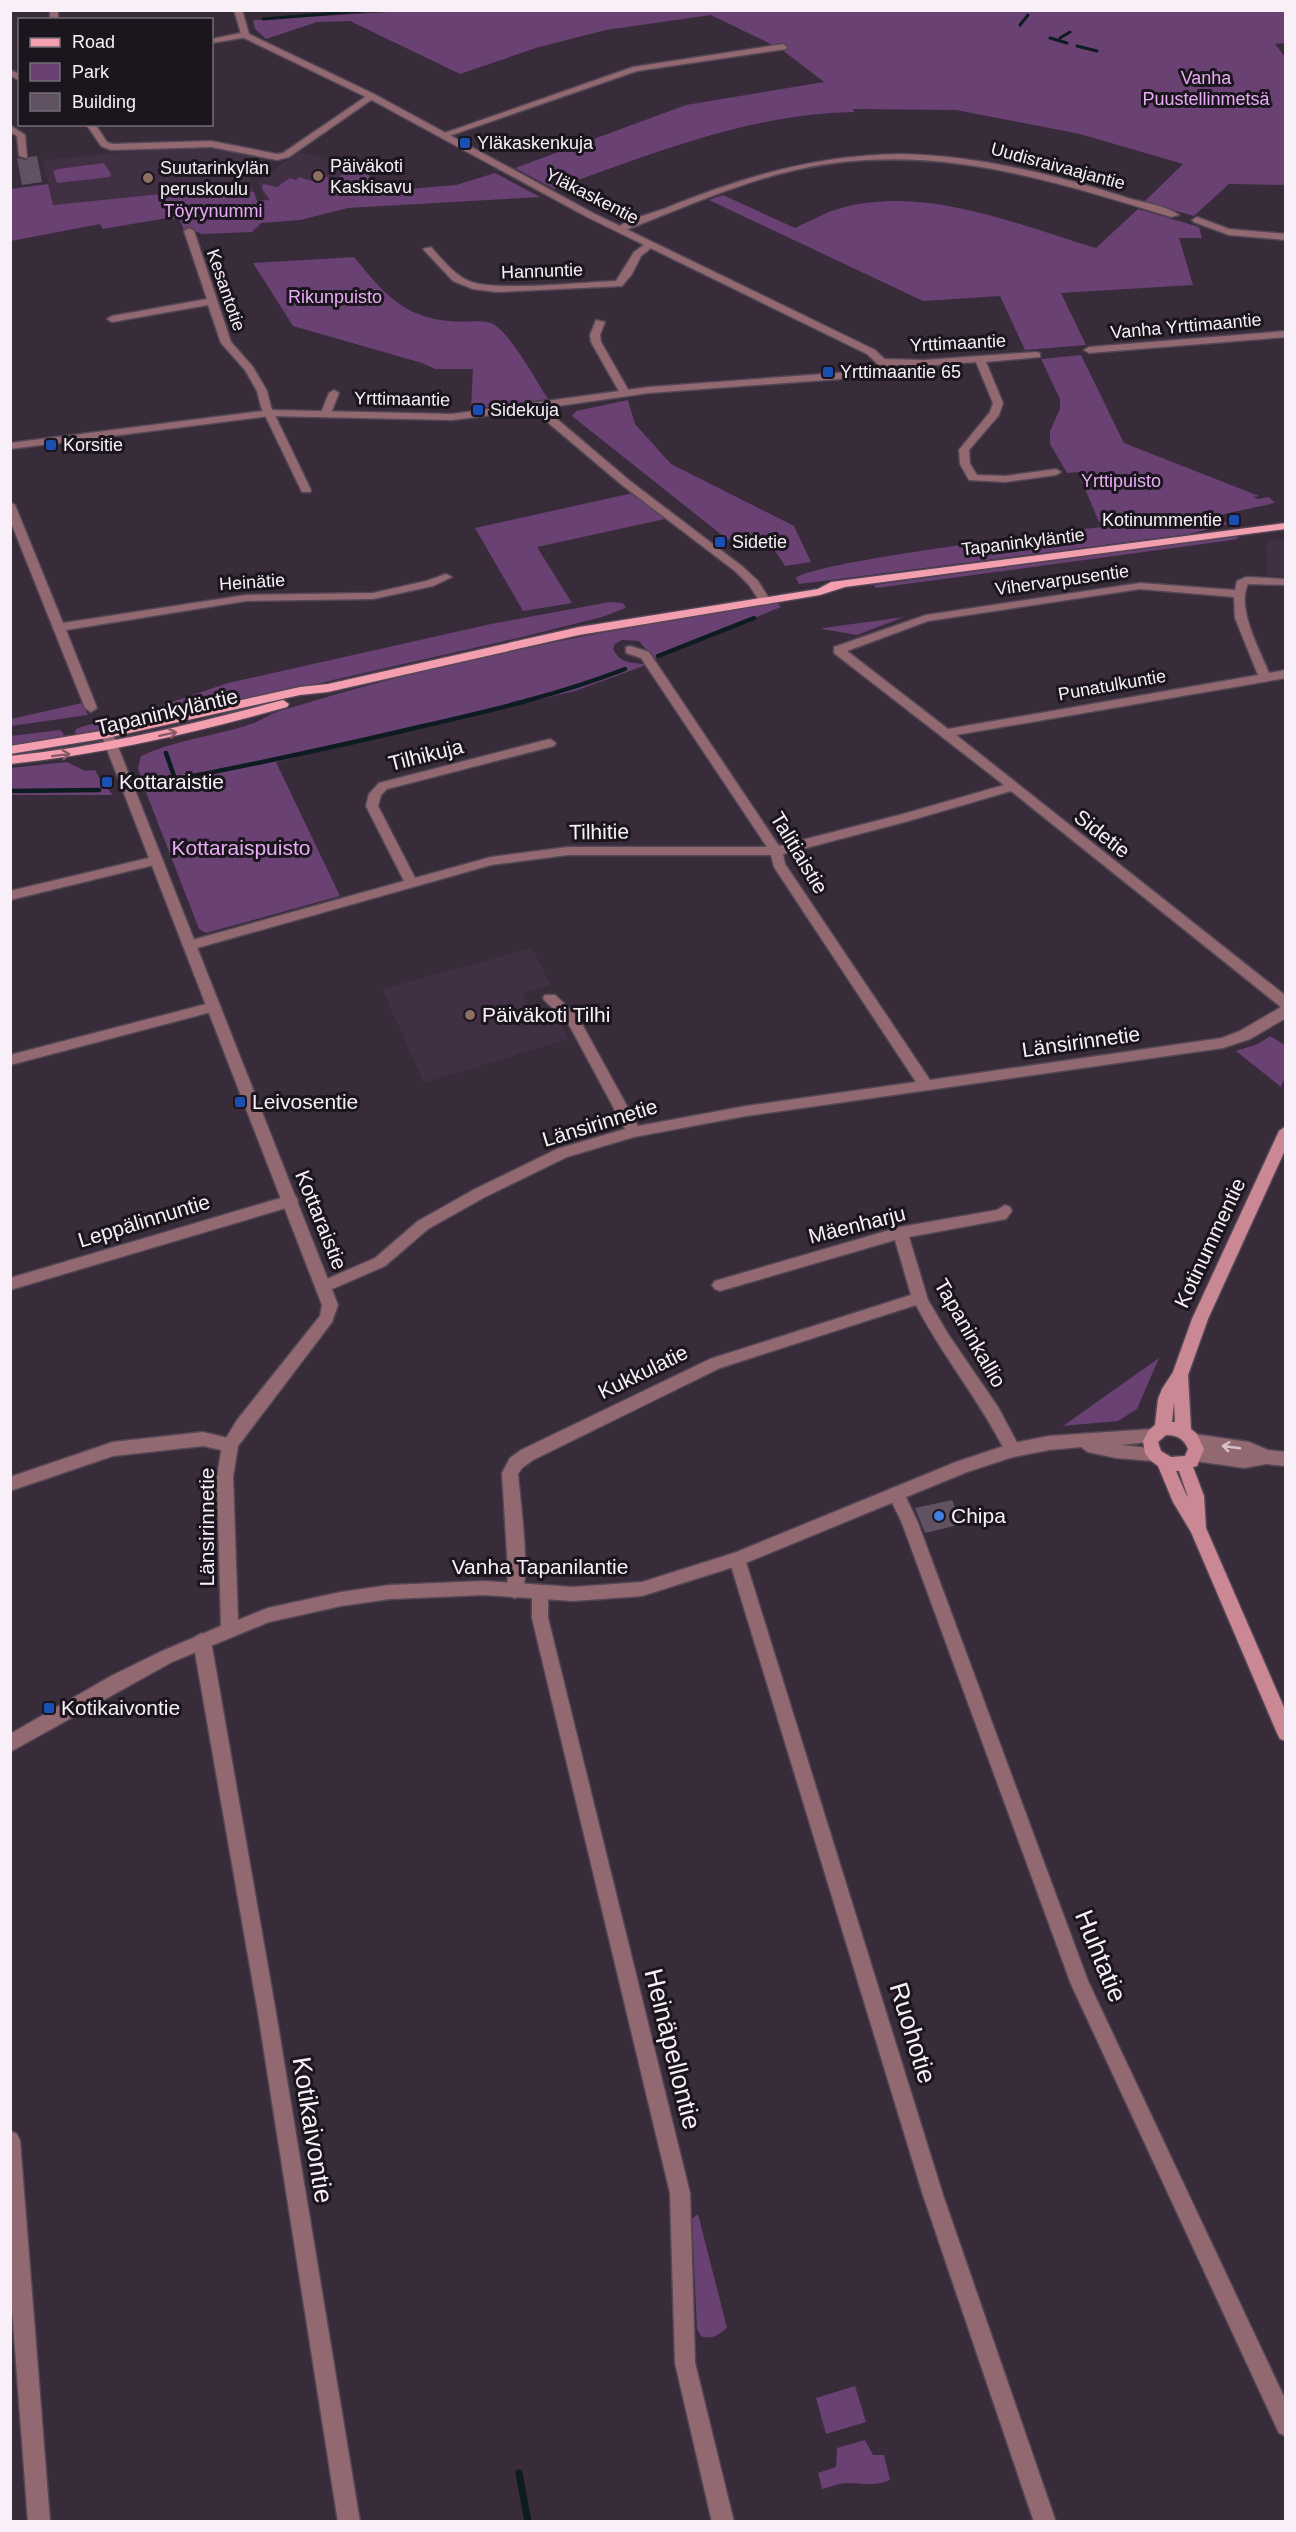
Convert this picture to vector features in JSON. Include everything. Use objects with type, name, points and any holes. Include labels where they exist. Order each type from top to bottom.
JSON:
[{"type":"main road","name":"Tapaninkyläntie","points":[[1210,535],[1286,517]]},
{"type":"main road","name":"Tapaninkyläntie","points":[[10,750],[109,740],[226,720],[306,698],[328,688],[579,631],[762,596],[820,592],[840,585],[1286,526]]},
{"type":"main road","name":"Tapaninkyläntie","points":[[10,760],[77,753],[109,740]]},
{"type":"main road","name":"Kotinummentie","points":[[1286,1131],[1200,1319],[1180,1375],[1166,1399],[1158,1432],[1151,1448],[1198,1528],[1286,1733]]},
{"type":"main road","name":"Kotinummentie","points":[[1180,1375],[1198,1528]]},
{"type":"main road","points":[[1158,1432],[1189,1448]]},
{"type":"main road","points":[[1159,1459],[1189,1448]]},
{"type":"street","points":[[213,41],[245,34],[238,10]]},
{"type":"street","name":"Yläkaskentie","points":[[245,34],[370,96],[620,229],[871,352],[882,362]]},
{"type":"street","points":[[443,135],[636,69],[783,46]]},
{"type":"street","points":[[92,126],[107,146],[211,144],[277,157],[286,155],[370,96]]},
{"type":"street","points":[[10,128],[21,135],[24,156]]},
{"type":"street","name":"Uudisraivaajantie","points":[[620,229],[776,172],[815,163],[890,157],[954,160],[1003,166],[1174,215]]},
{"type":"street","points":[[1197,220],[1218,230],[1236,234],[1286,237]]},
{"type":"street","name":"Kesantotie","points":[[190,234],[226,343],[249,369],[262,391],[306,490]]},
{"type":"street","name":"Hannuntie","points":[[428,249],[459,282],[477,288],[497,289],[618,284],[624,279],[634,256],[651,244]]},
{"type":"street","points":[[112,319],[212,302]]},
{"type":"street","points":[[600,322],[595,334],[596,342],[626,393]]},
{"type":"street","name":"Vanha Yrttimaantie","points":[[1089,350],[1286,334]]},
{"type":"street","name":"Yrttimaantie","points":[[882,362],[924,363],[1036,355]]},
{"type":"street","points":[[980,359],[998,403],[995,413],[963,450],[965,464],[972,478],[1005,479],[1056,472]]},
{"type":"street","name":"Yrttimaantie","points":[[10,446],[270,413],[433,417],[484,414],[626,393],[881,373],[888,368],[882,362]]},
{"type":"street","points":[[326,413],[334,393]]},
{"type":"street","points":[[536,407],[626,483],[739,569],[762,596]]},
{"type":"street","points":[[10,505],[91,708]]},
{"type":"street","name":"Heinätie","points":[[60,627],[246,598],[373,596],[429,584],[446,577]]},
{"type":"street","points":[[1265,677],[1241,618],[1239,594],[1241,583],[1246,580],[1286,582]]},
{"type":"street","name":"Vihervarpusentie","points":[[838,650],[926,618],[1140,586],[1239,594]]},
{"type":"street","name":"Talitiaistie","points":[[630,650],[645,655],[776,851],[779,864],[926,1085]]},
{"type":"street","name":"Sidetie","points":[[838,650],[946,733],[1286,1004]]},
{"type":"street","name":"Punatulkuntie","points":[[946,733],[1286,674]]},
{"type":"street","name":"Kottaraistie","points":[[109,740],[325,1286]]},
{"type":"street","name":"Tilhikuja","points":[[412,884],[372,806],[375,795],[383,786],[550,743]]},
{"type":"street","name":"Tilhitie","points":[[190,945],[491,861],[568,851],[776,851],[1012,787]]},
{"type":"street","points":[[10,896],[157,860]]},
{"type":"street","points":[[550,998],[572,1018],[634,1132]]},
{"type":"street","points":[[10,1060],[214,1007]]},
{"type":"street","name":"Länsirinnetie","points":[[230,1630],[225,1477],[230,1445],[327,1318],[330,1305],[325,1286],[380,1262],[423,1225],[480,1193],[562,1153],[634,1132],[736,1112],[1223,1043],[1245,1035],[1286,1011]]},
{"type":"street","name":"Leppälinnuntie","points":[[10,1284],[291,1201]]},
{"type":"street","name":"Mäenharju","points":[[720,1285],[900,1233],[1001,1215],[1005,1211]]},
{"type":"street","name":"Tapaninkallio","points":[[900,1233],[920,1298],[1005,1432],[1013,1450]]},
{"type":"street","name":"Kukkulatie","points":[[515,1591],[516,1570],[510,1473],[516,1463],[527,1455],[715,1363],[920,1298]]},
{"type":"street","name":"Vanha Tapanilantie","points":[[10,1744],[117,1682],[202,1641],[268,1616],[341,1599],[390,1592],[484,1588],[540,1593],[603,1593],[641,1589],[737,1558],[962,1467],[1013,1450],[1049,1443],[1077,1442],[1158,1432]]},
{"type":"street","points":[[10,1484],[113,1449],[203,1439],[230,1445]]},
{"type":"street","name":"Vanha Tapanilantie","points":[[1077,1442],[1159,1459]]},
{"type":"street","points":[[1189,1448],[1244,1461],[1266,1458],[1286,1459]]},
{"type":"street","name":"Huhtatie","points":[[896,1494],[914,1534],[1080,1984],[1286,2426]]},
{"type":"street","name":"Ruohotie","points":[[737,1558],[933,2195],[1045,2522]]},
{"type":"street","name":"Heinäpellontie","points":[[540,1593],[540,1618],[680,2193],[685,2363],[723,2522]]},
{"type":"street","name":"Kotikaivontie","points":[[202,1641],[267,2013],[349,2522]]},
{"type":"street","points":[[10,2141],[39,2522]]},
{"type":"shaded area","name":"Suutarinkylän peruskoulu","points":[[175,147],[222,150],[265,160],[248,173],[254,192],[210,189],[52,205],[43,160]]},
{"type":"shaded area","name":"Päiväkoti Kaskisavu","points":[[299,152],[370,171],[373,192],[265,201],[258,181]]},
{"type":"shaded area","points":[[1285,538],[1285,577],[1267,575],[1266,541]]},
{"type":"shaded area","name":"Päiväkoti Tilhi","points":[[532,948],[551,985],[521,994],[532,1010],[558,1020],[569,1039],[424,1083],[382,989]]},
{"type":"green space","name":"Vanha Puustellinmetsä","points":[[423,10],[1285,11],[1285,43],[1275,44],[1285,57],[1285,185],[1229,184],[1194,216],[1144,202],[1183,164],[1080,134],[956,110],[853,109],[854,112],[815,114],[776,120],[701,138],[554,189],[515,168],[686,105],[824,82],[781,49],[711,15],[606,30],[539,47],[460,74],[350,21],[317,22],[266,39],[255,29],[253,20]]},
{"type":"green space","points":[[104,163],[111,174],[110,177],[57,183],[53,171],[58,169]]},
{"type":"green space","name":"Töyrynummi","points":[[350,168],[369,173],[371,189],[365,193],[456,185],[495,173],[540,197],[348,208],[300,220],[261,223],[252,232],[202,234],[192,230],[184,231],[180,220],[167,218],[103,229],[100,224],[11,241],[11,189],[48,184],[53,205],[210,189],[254,192],[257,201],[270,200],[262,189],[263,184],[277,187],[290,178],[296,180],[299,177],[319,183],[326,177],[335,180]]},
{"type":"green space","points":[[723,195],[795,228],[841,208],[873,202],[905,201],[970,210],[1096,248],[1138,209],[1199,227],[1202,238],[1179,238],[1193,285],[1061,293],[1086,345],[1025,350],[1000,296],[923,301],[709,200]]},
{"type":"green space","name":"Rikunpuisto","points":[[354,257],[394,300],[418,314],[454,321],[487,322],[498,327],[514,345],[548,399],[471,409],[473,369],[435,369],[422,363],[293,326],[253,263]]},
{"type":"green space","name":"Yrttipuisto","points":[[1081,355],[1124,443],[1259,496],[1253,497],[1258,499],[1269,497],[1275,503],[1197,520],[1132,522],[1125,517],[1099,522],[1078,472],[1067,473],[1050,444],[1050,431],[1060,409],[1060,399],[1041,359]]},
{"type":"green space","points":[[628,400],[635,424],[671,464],[794,526],[811,562],[785,566],[768,544],[755,536],[747,535],[728,540],[572,416],[576,411]]},
{"type":"green space","points":[[633,493],[665,519],[537,547],[572,603],[523,611],[475,528]]},
{"type":"green space","points":[[1222,520],[1228,524],[1189,534],[799,584],[796,578],[812,571],[892,555],[1049,533],[1113,526]]},
{"type":"green space","points":[[1237,536],[1238,539],[1203,544],[876,588],[874,585]]},
{"type":"green space","points":[[610,602],[623,603],[626,608],[602,617],[518,638],[144,723],[76,735],[75,732],[76,729],[84,726],[148,710],[228,683],[491,624]]},
{"type":"green space","name":"Kottaraispuisto","points":[[777,602],[781,607],[654,659],[639,641],[622,640],[615,644],[613,649],[619,658],[627,662],[646,665],[575,691],[276,762],[340,896],[206,933],[199,929],[144,787],[138,768],[141,756],[167,746],[251,724],[280,711],[341,693],[464,661],[589,635]]},
{"type":"green space","points":[[904,617],[857,635],[822,629],[823,628]]},
{"type":"green space","points":[[82,703],[88,715],[11,726],[11,719]]},
{"type":"green space","points":[[60,730],[64,734],[61,739],[11,748],[10,736]]},
{"type":"green space","points":[[67,762],[85,771],[95,770],[113,795],[11,795],[11,768]]},
{"type":"green space","points":[[1270,1036],[1285,1045],[1285,1077],[1281,1087],[1236,1051],[1258,1044]]},
{"type":"green space","points":[[1159,1358],[1137,1409],[1118,1421],[1063,1426]]},
{"type":"green space","points":[[698,2214],[727,2328],[712,2337],[701,2336],[697,2329],[692,2219]]},
{"type":"green space","points":[[855,2386],[866,2422],[826,2434],[816,2398]]},
{"type":"green space","points":[[865,2440],[873,2455],[884,2455],[890,2480],[874,2484],[843,2483],[822,2489],[818,2473],[836,2467],[837,2448]]},
{"type":"building","points":[[37,156],[42,182],[22,185],[17,158],[26,160]]},
{"type":"building","name":"Chipa","points":[[952,1500],[962,1524],[925,1533],[915,1508]]},
{"type":"waterway","points":[[263,19],[373,10]]},
{"type":"waterway","points":[[1020,25],[1028,15]]},
{"type":"waterway","points":[[1060,38],[1070,32]]},
{"type":"waterway","points":[[1050,38],[1067,43]]},
{"type":"waterway","points":[[1077,46],[1097,51]]},
{"type":"waterway","points":[[658,656],[754,618]]},
{"type":"waterway","points":[[152,784],[286,757],[471,715],[549,695],[625,669]]},
{"type":"waterway","points":[[166,753],[175,779]]},
{"type":"waterway","points":[[10,791],[99,790]]},
{"type":"waterway","points":[[519,2473],[528,2522]]},
{"type":"place","name":"Yläkaskenkuja","points":[[465,143]]},
{"type":"place","name":"Päiväkoti Kaskisavu","points":[[318,176]]},
{"type":"place","name":"Suutarinkylän peruskoulu","points":[[148,178]]},
{"type":"place","name":"Yrttimaantie 65","points":[[828,372]]},
{"type":"place","name":"Sidekuja","points":[[478,410]]},
{"type":"place","name":"Korsitie","points":[[51,445]]},
{"type":"place","name":"Kotinummentie","points":[[1234,520]]},
{"type":"place","name":"Sidetie","points":[[720,542]]},
{"type":"place","name":"Kottaraistie","points":[[107,782]]},
{"type":"place","name":"Päiväkoti Tilhi","points":[[470,1015]]},
{"type":"place","name":"Leivosentie","points":[[240,1102]]},
{"type":"place","name":"Chipa","points":[[939,1516]]},
{"type":"place","name":"Kotikaivontie","points":[[49,1708]]}]
